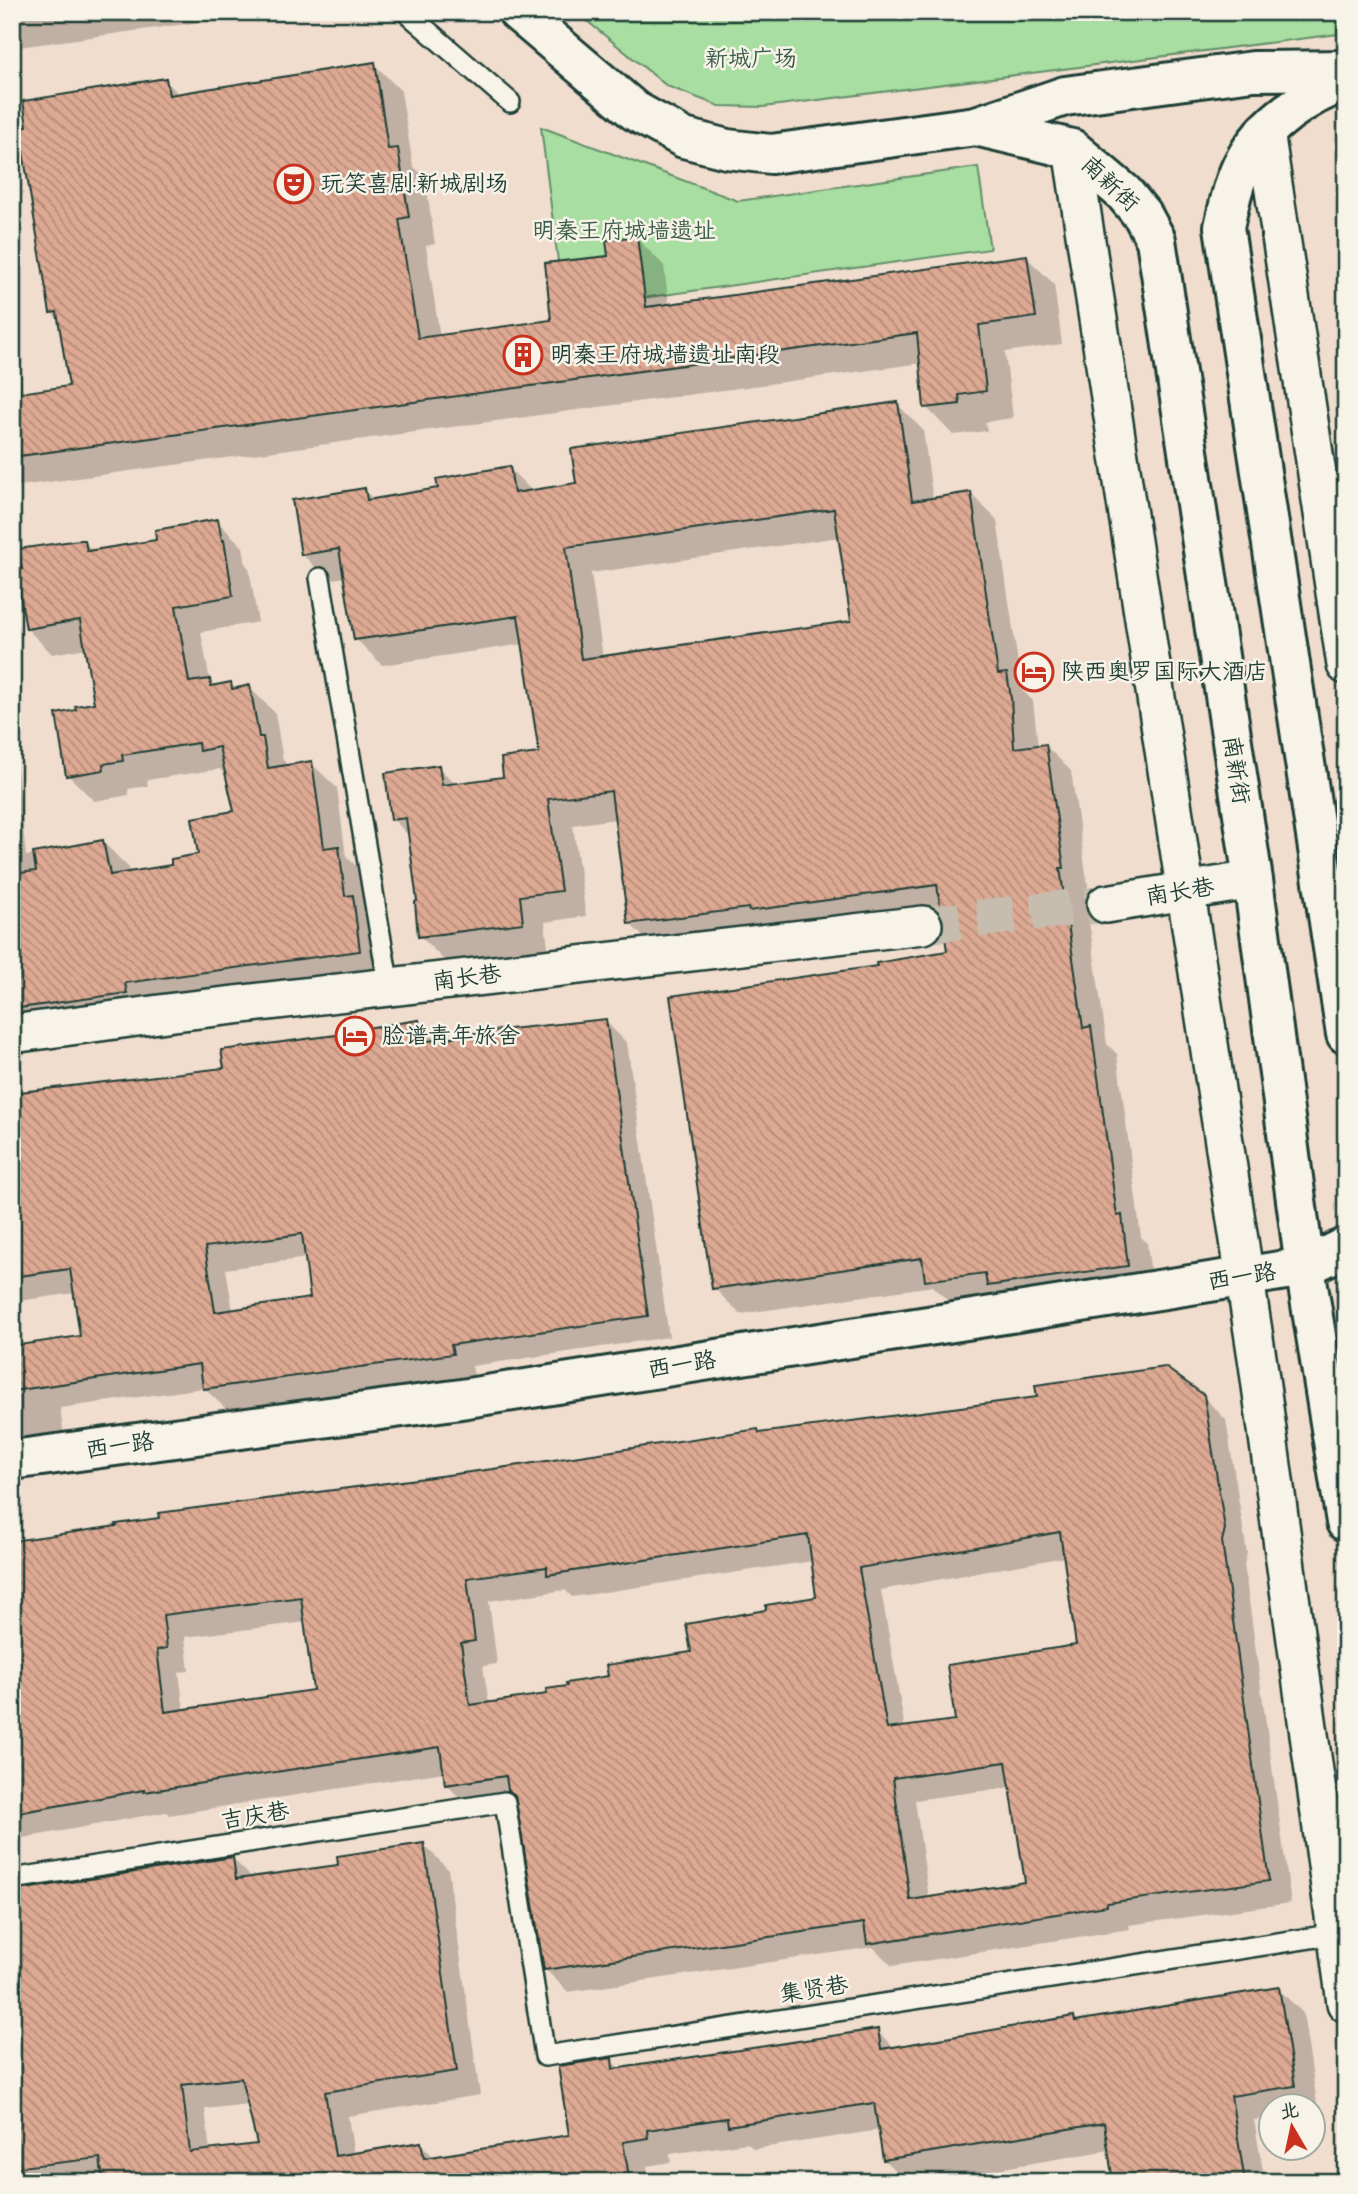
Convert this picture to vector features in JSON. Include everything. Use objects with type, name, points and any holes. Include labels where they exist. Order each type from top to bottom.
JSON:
[{"type":"main road","points":[[518,12],[635,111],[684,138],[727,149],[771,154],[976,126],[1065,96],[1253,71],[1346,70]]},
{"type":"main road","points":[[1346,81],[1331,86],[1296,107],[1265,131],[1244,161],[1224,227],[1346,1034]]},
{"type":"main road","name":"南新街","points":[[976,126],[1072,149],[1124,193],[1143,215],[1156,240],[1253,880],[1305,1267],[1346,1522]]},
{"type":"main road","name":"西一路","points":[[12,1460],[461,1399],[1245,1277],[1305,1267],[1346,1247]]},
{"type":"street","points":[[1265,131],[1346,665]]},
{"type":"street","points":[[1072,149],[1245,1277],[1341,1933],[1346,2003]]},
{"type":"street","name":"南长巷","points":[[1106,904],[1253,880]]},
{"type":"street","name":"南长巷","points":[[12,1034],[174,1012],[923,925]]},
{"type":"lane","points":[[406,12],[510,103]]},
{"type":"lane","points":[[320,578],[389,987]]},
{"type":"lane","name":"集贤巷","points":[[505,1802],[545,2056],[1341,1933]]},
{"type":"lane","name":"吉庆巷","points":[[12,1879],[505,1802]]},
{"type":"green space","name":"新城广场","points":[[576,12],[1346,12],[1346,33],[763,107],[719,106],[667,86]]},
{"type":"green space","name":"明秦王府城墙遗址","points":[[541,127],[738,201],[978,167],[990,249],[564,309]]},
{"type":"building","points":[[375,62],[388,149],[398,148],[409,217],[399,219],[418,338],[551,320],[545,263],[608,256],[606,240],[637,236],[646,307],[1027,255],[1036,317],[979,325],[986,391],[959,395],[960,404],[924,408],[917,333],[12,457],[12,394],[69,386],[57,312],[50,313],[19,128],[27,126],[23,101],[166,78],[169,95]]},
{"type":"building","points":[[898,402],[912,501],[971,492],[998,674],[1007,673],[1014,748],[1046,744],[1064,868],[1060,868],[1083,1028],[1091,1026],[1117,1216],[1122,1215],[1128,1266],[987,1286],[985,1273],[925,1281],[922,1258],[712,1289],[670,996],[877,966],[876,963],[947,951],[937,885],[749,911],[748,908],[628,924],[611,791],[548,799],[561,891],[520,896],[523,923],[418,937],[417,901],[406,818],[391,820],[385,773],[439,765],[442,785],[503,777],[501,758],[539,753],[518,616],[354,640],[339,549],[301,555],[292,500],[365,488],[367,500],[438,488],[436,479],[510,466],[514,493],[576,483],[571,449]],"holes":[[[834,509],[851,621],[581,659],[566,547]]]},
{"type":"building","points":[[218,519],[233,596],[176,606],[189,682],[210,679],[211,686],[231,682],[232,689],[250,685],[259,737],[263,737],[268,768],[312,761],[324,848],[339,846],[345,896],[353,895],[360,951],[125,983],[127,993],[12,1009],[12,874],[36,871],[33,853],[103,840],[110,875],[171,865],[171,859],[198,854],[192,818],[234,811],[219,747],[199,751],[198,743],[122,755],[123,761],[103,764],[104,770],[66,776],[56,714],[76,710],[75,706],[94,703],[80,620],[26,629],[16,570],[22,569],[18,549],[85,540],[87,551],[156,540],[155,530]]},
{"type":"building","points":[[606,1019],[648,1316],[451,1345],[453,1354],[203,1389],[200,1364],[12,1391],[12,1346],[80,1336],[70,1269],[12,1277],[12,1093],[224,1068],[221,1050],[359,1032],[359,1029],[419,1020],[422,1042],[482,1032]],"holes":[[[302,1234],[310,1298],[215,1312],[205,1247]]]},
{"type":"building","points":[[1165,1367],[1204,1395],[1225,1529],[1222,1541],[1269,1881],[1107,1903],[1107,1906],[867,1944],[864,1923],[544,1970],[515,1795],[508,1790],[506,1776],[445,1785],[440,1747],[144,1790],[12,1814],[12,1541],[159,1518],[158,1513],[493,1469],[758,1429],[759,1433],[1037,1397],[1035,1385]],"holes":[[[1060,1532],[1076,1645],[947,1665],[955,1720],[887,1729],[859,1568]],[[808,1535],[816,1597],[766,1605],[766,1610],[686,1624],[691,1652],[606,1665],[608,1676],[566,1683],[567,1686],[546,1689],[547,1694],[470,1705],[461,1643],[475,1641],[467,1578],[547,1567],[547,1575]],[[301,1597],[313,1690],[165,1712],[157,1650],[167,1648],[163,1615]],[[1006,1762],[1025,1882],[910,1900],[893,1778]]]},
{"type":"building","points":[[424,1843],[457,2071],[325,2092],[335,2156],[421,2142],[424,2158],[569,2135],[558,2066],[612,2058],[613,2069],[878,2029],[881,2049],[1074,2016],[1075,2021],[1279,1987],[1295,2086],[1231,2096],[1245,2182],[1113,2182],[1104,2123],[883,2160],[874,2103],[728,2126],[727,2118],[647,2130],[648,2138],[623,2142],[630,2182],[103,2182],[100,2158],[12,2168],[12,1891],[233,1857],[236,1879],[338,1865],[337,1856]],"holes":[[[241,2078],[257,2144],[190,2152],[182,2085]]]},
{"type":"tunnel","points":[[923,925],[1106,904]]},
{"type":"place","name":"玩笑喜剧·新城剧场","points":[[294,184]]},
{"type":"place","name":"明秦王府城墙遗址南段","points":[[523,355]]},
{"type":"place","name":"陕西奥罗国际大酒店","points":[[1034,672]]},
{"type":"place","name":"脸谱青年旅舍","points":[[355,1036]]}]
